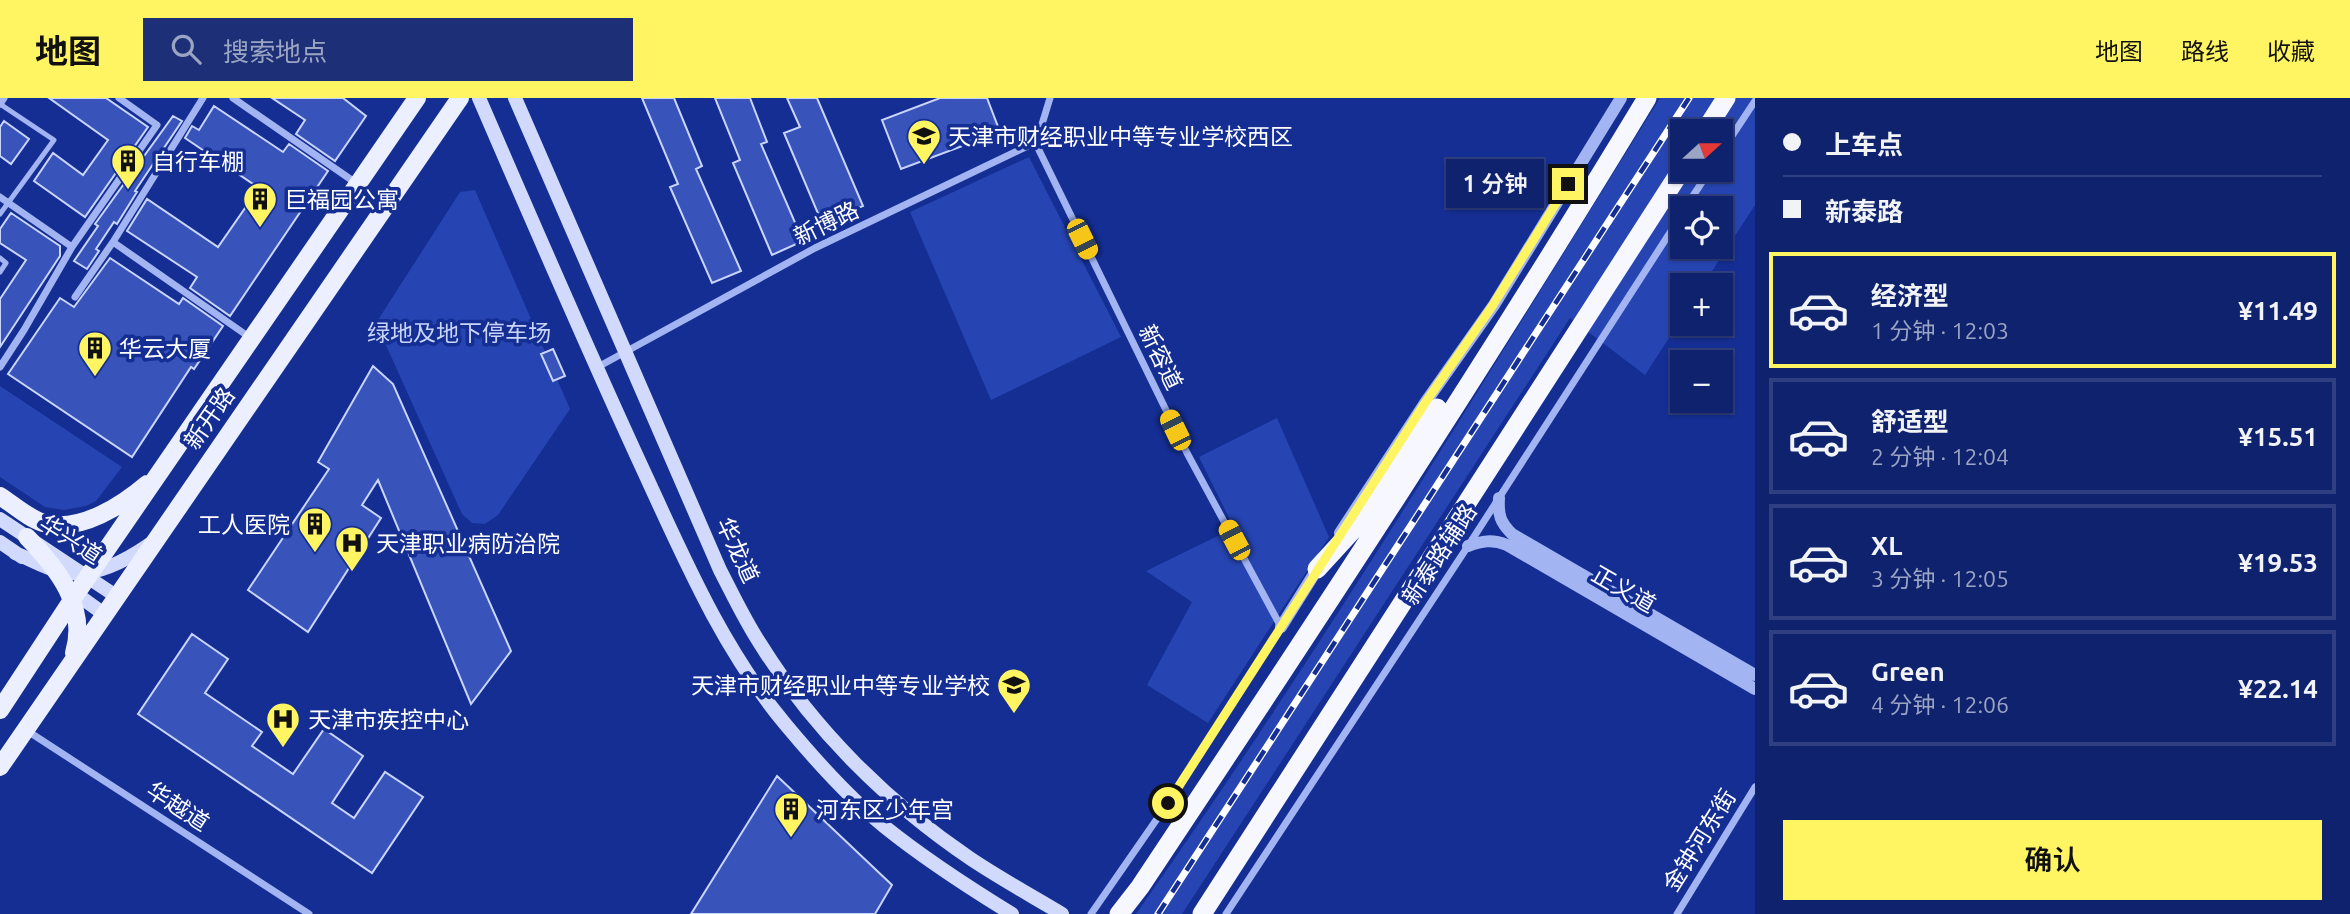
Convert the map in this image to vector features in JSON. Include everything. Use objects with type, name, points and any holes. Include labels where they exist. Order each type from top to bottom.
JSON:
[{"type":"highway","points":[[1119,914],[1140,887],[1269,692],[1495,342],[1647,98]]},
{"type":"highway","points":[[1713,119],[1726,98]]},
{"type":"highway","points":[[1202,914],[1674,182]]},
{"type":"highway","points":[[1317,569],[1361,521],[1443,400],[1495,342]]},
{"type":"main road","name":"新开路","points":[[0,710],[72,594],[253,340],[415,98]]},
{"type":"main road","points":[[425,149],[447,98]]},
{"type":"main road","name":"新开路","points":[[0,767],[460,98]]},
{"type":"main road","points":[[479,98],[595,368],[716,622],[764,697],[817,760],[883,826],[953,878],[1012,914]]},
{"type":"main road","name":"华龙道","points":[[515,98],[720,570],[760,643],[806,708],[857,766],[924,824],[972,860],[1062,914]]},
{"type":"main road","points":[[0,496],[34,519],[47,524],[77,523],[118,505],[162,471]]},
{"type":"main road","name":"华兴道","points":[[0,519],[88,573],[116,596]]},
{"type":"main road","points":[[27,537],[58,572],[72,594],[77,631],[71,663]]},
{"type":"main road","name":"华兴道","points":[[0,542],[104,614]]},
{"type":"main road","points":[[15,553],[58,572],[88,573],[128,558],[153,542]]},
{"type":"street","points":[[0,104],[4,98]]},
{"type":"street","points":[[0,367],[72,247],[157,125],[119,98]]},
{"type":"street","points":[[75,297],[113,242],[203,98]]},
{"type":"street","points":[[233,98],[357,183]]},
{"type":"street","points":[[1035,144],[1050,98]]},
{"type":"street","points":[[1091,914],[1168,803],[1425,403],[1493,305],[1621,98]]},
{"type":"street","points":[[1733,134],[1755,100]]},
{"type":"street","name":"新博路","points":[[595,368],[815,248],[1035,144]]},
{"type":"street","name":"新容道","points":[[1035,144],[1187,453],[1281,626]]},
{"type":"street","points":[[0,197],[72,247]]},
{"type":"street","name":"新泰路辅路","points":[[1226,914],[1670,233]]},
{"type":"street","points":[[113,242],[253,340]]},
{"type":"street","name":"正义道","points":[[1499,498],[1498,513],[1501,523],[1512,534],[1755,675]]},
{"type":"street","name":"正义道","points":[[1468,546],[1495,540],[1507,545],[1755,689]]},
{"type":"street","name":"华越道","points":[[25,730],[309,914]]},
{"type":"street","name":"金钟河东街","points":[[1677,914],[1755,787]]},
{"type":"lane","points":[[0,104],[54,140],[0,214]]},
{"type":"lane","points":[[0,258],[6,262],[0,272]]},
{"type":"green space","points":[[1660,98],[1755,98],[1755,205],[1733,239],[1733,196],[1670,196],[1670,259],[1720,259],[1711,273],[1670,273],[1670,336],[1645,375],[1570,318],[1182,914],[1136,914],[1272,714],[1468,407]]},
{"type":"green space","points":[[1029,157],[1121,337],[991,400],[910,212]]},
{"type":"green space","name":"绿地及地下停车场","points":[[475,190],[570,409],[498,515],[485,524],[472,523],[462,514],[376,323],[460,192]]},
{"type":"green space","points":[[0,386],[122,467],[96,501],[86,506],[64,510],[45,507],[0,477]]},
{"type":"green space","points":[[1277,418],[1329,537],[1208,723],[1147,685],[1192,602],[1146,571],[1234,528],[1199,457]]},
{"type":"building","points":[[49,98],[106,98],[148,127],[85,217],[34,181],[53,153],[83,175],[108,140]]},
{"type":"building","points":[[272,98],[343,98],[366,116],[335,161],[296,134],[305,120]]},
{"type":"building","points":[[642,98],[674,98],[702,166],[696,169],[741,271],[712,283],[670,187],[678,184]]},
{"type":"building","points":[[715,98],[750,98],[767,142],[761,144],[803,241],[772,255],[733,163],[740,160]]},
{"type":"building","points":[[787,98],[817,98],[863,206],[822,223],[784,133],[800,127]]},
{"type":"building","points":[[940,98],[987,98],[1000,132],[901,169],[882,120]]},
{"type":"building","points":[[214,106],[283,152],[289,144],[328,171],[230,316],[190,288],[197,277],[127,231],[147,199],[218,247],[259,188],[185,138],[192,126],[199,130]]},
{"type":"building","name":"自行车棚","points":[[173,116],[182,121],[135,191],[137,192],[117,224],[114,222],[96,249],[99,251],[87,269],[74,261],[98,226],[95,224]]},
{"type":"building","points":[[4,121],[29,139],[11,164],[0,156],[0,127]]},
{"type":"building","points":[[11,213],[60,246],[60,256],[0,347],[0,299],[26,260],[0,243],[0,229]]},
{"type":"building","name":"华云大厦","points":[[110,258],[179,304],[183,298],[223,326],[194,369],[191,367],[132,457],[8,374],[60,298],[74,307]]},
{"type":"building","points":[[553,349],[565,376],[553,381],[541,354]]},
{"type":"building","points":[[373,366],[393,384],[511,651],[471,704],[378,480],[362,505],[381,518],[308,632],[248,590],[329,469],[318,462]]},
{"type":"building","points":[[192,634],[228,659],[205,693],[262,732],[252,746],[293,774],[324,729],[363,756],[332,803],[354,818],[385,772],[423,797],[372,873],[138,714]]},
{"type":"building","name":"河东区少年宫","points":[[777,776],[892,885],[875,914],[691,914]]},
{"type":"railway","points":[[1158,914],[1689,98]]},
{"type":"place","name":"天津市财经职业中等专业学校西区","points":[[924,166]]},
{"type":"place","name":"自行车棚","points":[[128,191]]},
{"type":"place","name":"巨福园公寓","points":[[260,229]]},
{"type":"place","name":"华云大厦","points":[[95,378]]},
{"type":"place","name":"工人医院","points":[[315,554]]},
{"type":"place","name":"天津职业病防治院","points":[[352,573]]},
{"type":"place","name":"天津市财经职业中等专业学校","points":[[1014,715]]},
{"type":"place","name":"天津市疾控中心","points":[[283,749]]},
{"type":"place","name":"河东区少年宫","points":[[791,839]]},
{"type":"route","points":[[1168,803],[1425,403],[1493,305],[1568,184]]}]
